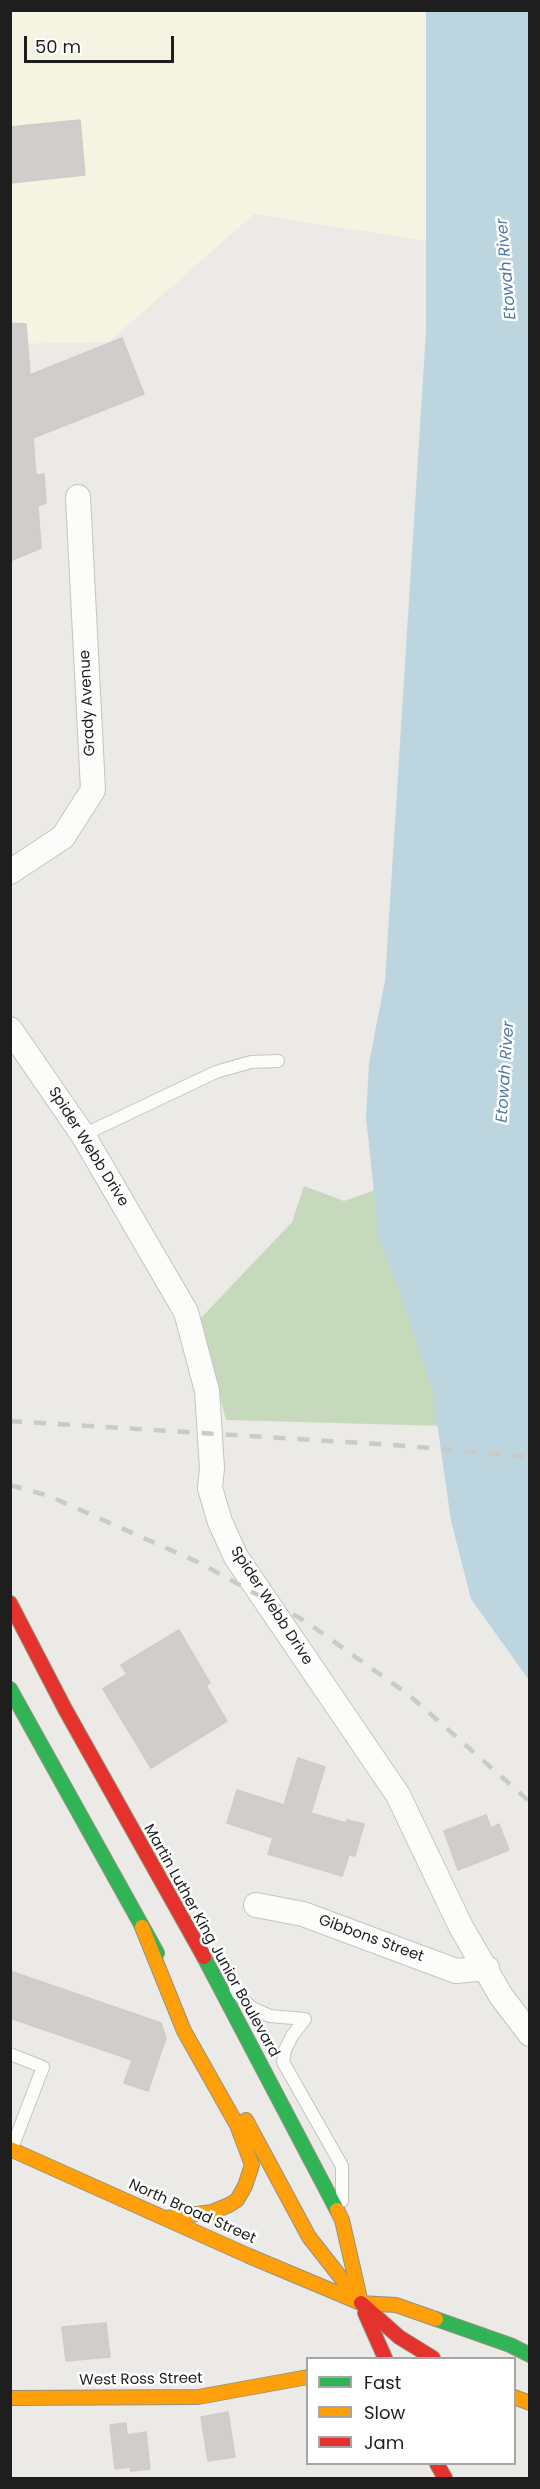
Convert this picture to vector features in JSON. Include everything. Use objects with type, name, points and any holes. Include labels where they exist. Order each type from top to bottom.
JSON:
[{"type":"main road","name":"Martin Luther King Junior Boulevard","points":[[14,1618],[203,1955],[342,2220],[361,2303]]},
{"type":"main road","points":[[10,1689],[142,1927],[309,2237],[361,2303],[399,2337],[431,2357]]},
{"type":"main road","points":[[142,1927],[184,2031],[237,2125],[252,2165],[245,2186],[237,2200],[229,2205],[212,2212],[167,2218]]},
{"type":"main road","name":"North Broad Street","points":[[11,2149],[249,2256],[361,2303]]},
{"type":"main road","points":[[361,2303],[396,2305],[510,2345],[530,2355]]},
{"type":"main road","points":[[361,2303],[385,2357]]},
{"type":"main road","name":"West Ross Street","points":[[10,2398],[198,2397],[306,2378]]},
{"type":"main road","points":[[439,2465],[453,2476]]},
{"type":"street","name":"Grady Avenue","points":[[10,872],[63,837],[93,790],[78,497]]},
{"type":"street","name":"Spider Webb Drive","points":[[10,1029],[83,1135],[186,1312],[207,1391],[212,1468],[210,1488],[220,1522],[236,1557],[398,1795],[461,1927],[487,1968],[501,1996],[530,2034]]},
{"type":"street","name":"Gibbons Street","points":[[255,1905],[303,1914],[456,1971],[487,1968]]},
{"type":"lane","points":[[83,1135],[216,1072],[251,1062],[278,1061]]},
{"type":"lane","points":[[203,1955],[252,2008],[270,2016],[305,2019],[292,2036],[285,2050],[283,2062],[287,2073],[342,2166],[342,2220]]},
{"type":"lane","points":[[10,2054],[43,2067],[11,2149]]},
{"type":"shaded area","points":[[10,11],[511,11],[529,257],[254,214],[109,342],[11,344]]},
{"type":"green space","points":[[304,1186],[344,1201],[384,1187],[443,1426],[226,1420],[199,1320],[292,1222]]},
{"type":"water","name":"Etowah River","points":[[426,11],[529,11],[529,1680],[471,1599],[451,1521],[432,1387],[397,1282],[379,1240],[366,1117],[369,1063],[385,981],[426,331]]},
{"type":"building","points":[[80,120],[85,175],[10,183],[10,127]]},
{"type":"building","points":[[10,323],[26,324],[30,375],[122,338],[144,394],[33,438],[36,475],[44,474],[46,503],[38,506],[41,548],[10,561]]},
{"type":"building","points":[[179,1630],[210,1683],[206,1686],[227,1721],[151,1768],[103,1689],[127,1674],[121,1665]]},
{"type":"building","points":[[298,1758],[325,1767],[311,1813],[346,1823],[347,1820],[364,1824],[355,1856],[349,1855],[342,1876],[268,1854],[273,1838],[227,1823],[237,1790],[284,1805]]},
{"type":"building","points":[[486,1815],[491,1828],[499,1824],[509,1850],[458,1870],[444,1831]]},
{"type":"building","points":[[10,1971],[161,2023],[166,2038],[148,2091],[124,2083],[132,2060],[10,2018]]},
{"type":"building","points":[[106,2323],[110,2357],[66,2361],[62,2327]]},
{"type":"building","points":[[228,2412],[235,2457],[208,2461],[201,2417]]},
{"type":"building","points":[[126,2423],[127,2435],[146,2432],[150,2469],[131,2471],[130,2467],[115,2469],[110,2425]]},
{"type":"railway","points":[[10,1421],[394,1445],[530,1457]]},
{"type":"railway","points":[[10,1485],[49,1496],[200,1563],[305,1621],[409,1695],[530,1802]]},
{"type":"traffic: fast","points":[[10,1689],[157,1953]]},
{"type":"traffic: fast","points":[[204,1957],[337,2210]]},
{"type":"traffic: fast","points":[[436,2319],[510,2345],[530,2355]]},
{"type":"traffic: slow","points":[[142,1927],[184,2031],[237,2125],[252,2165],[245,2186],[237,2200],[229,2205],[212,2212],[167,2218]]},
{"type":"traffic: slow","points":[[246,2120],[309,2237],[356,2297]]},
{"type":"traffic: slow","points":[[10,2149],[249,2256],[361,2303],[396,2305],[436,2319]]},
{"type":"traffic: slow","points":[[337,2210],[342,2220],[361,2303]]},
{"type":"traffic: slow","points":[[10,2398],[198,2397],[306,2377]]},
{"type":"traffic: slow","points":[[516,2398],[530,2403]]},
{"type":"traffic: jam","points":[[10,1603],[65,1709],[204,1957]]},
{"type":"traffic: jam","points":[[361,2303],[399,2337],[431,2357]]},
{"type":"traffic: jam","points":[[365,2313],[385,2357]]},
{"type":"traffic: jam","points":[[438,2465],[445,2478]]}]
